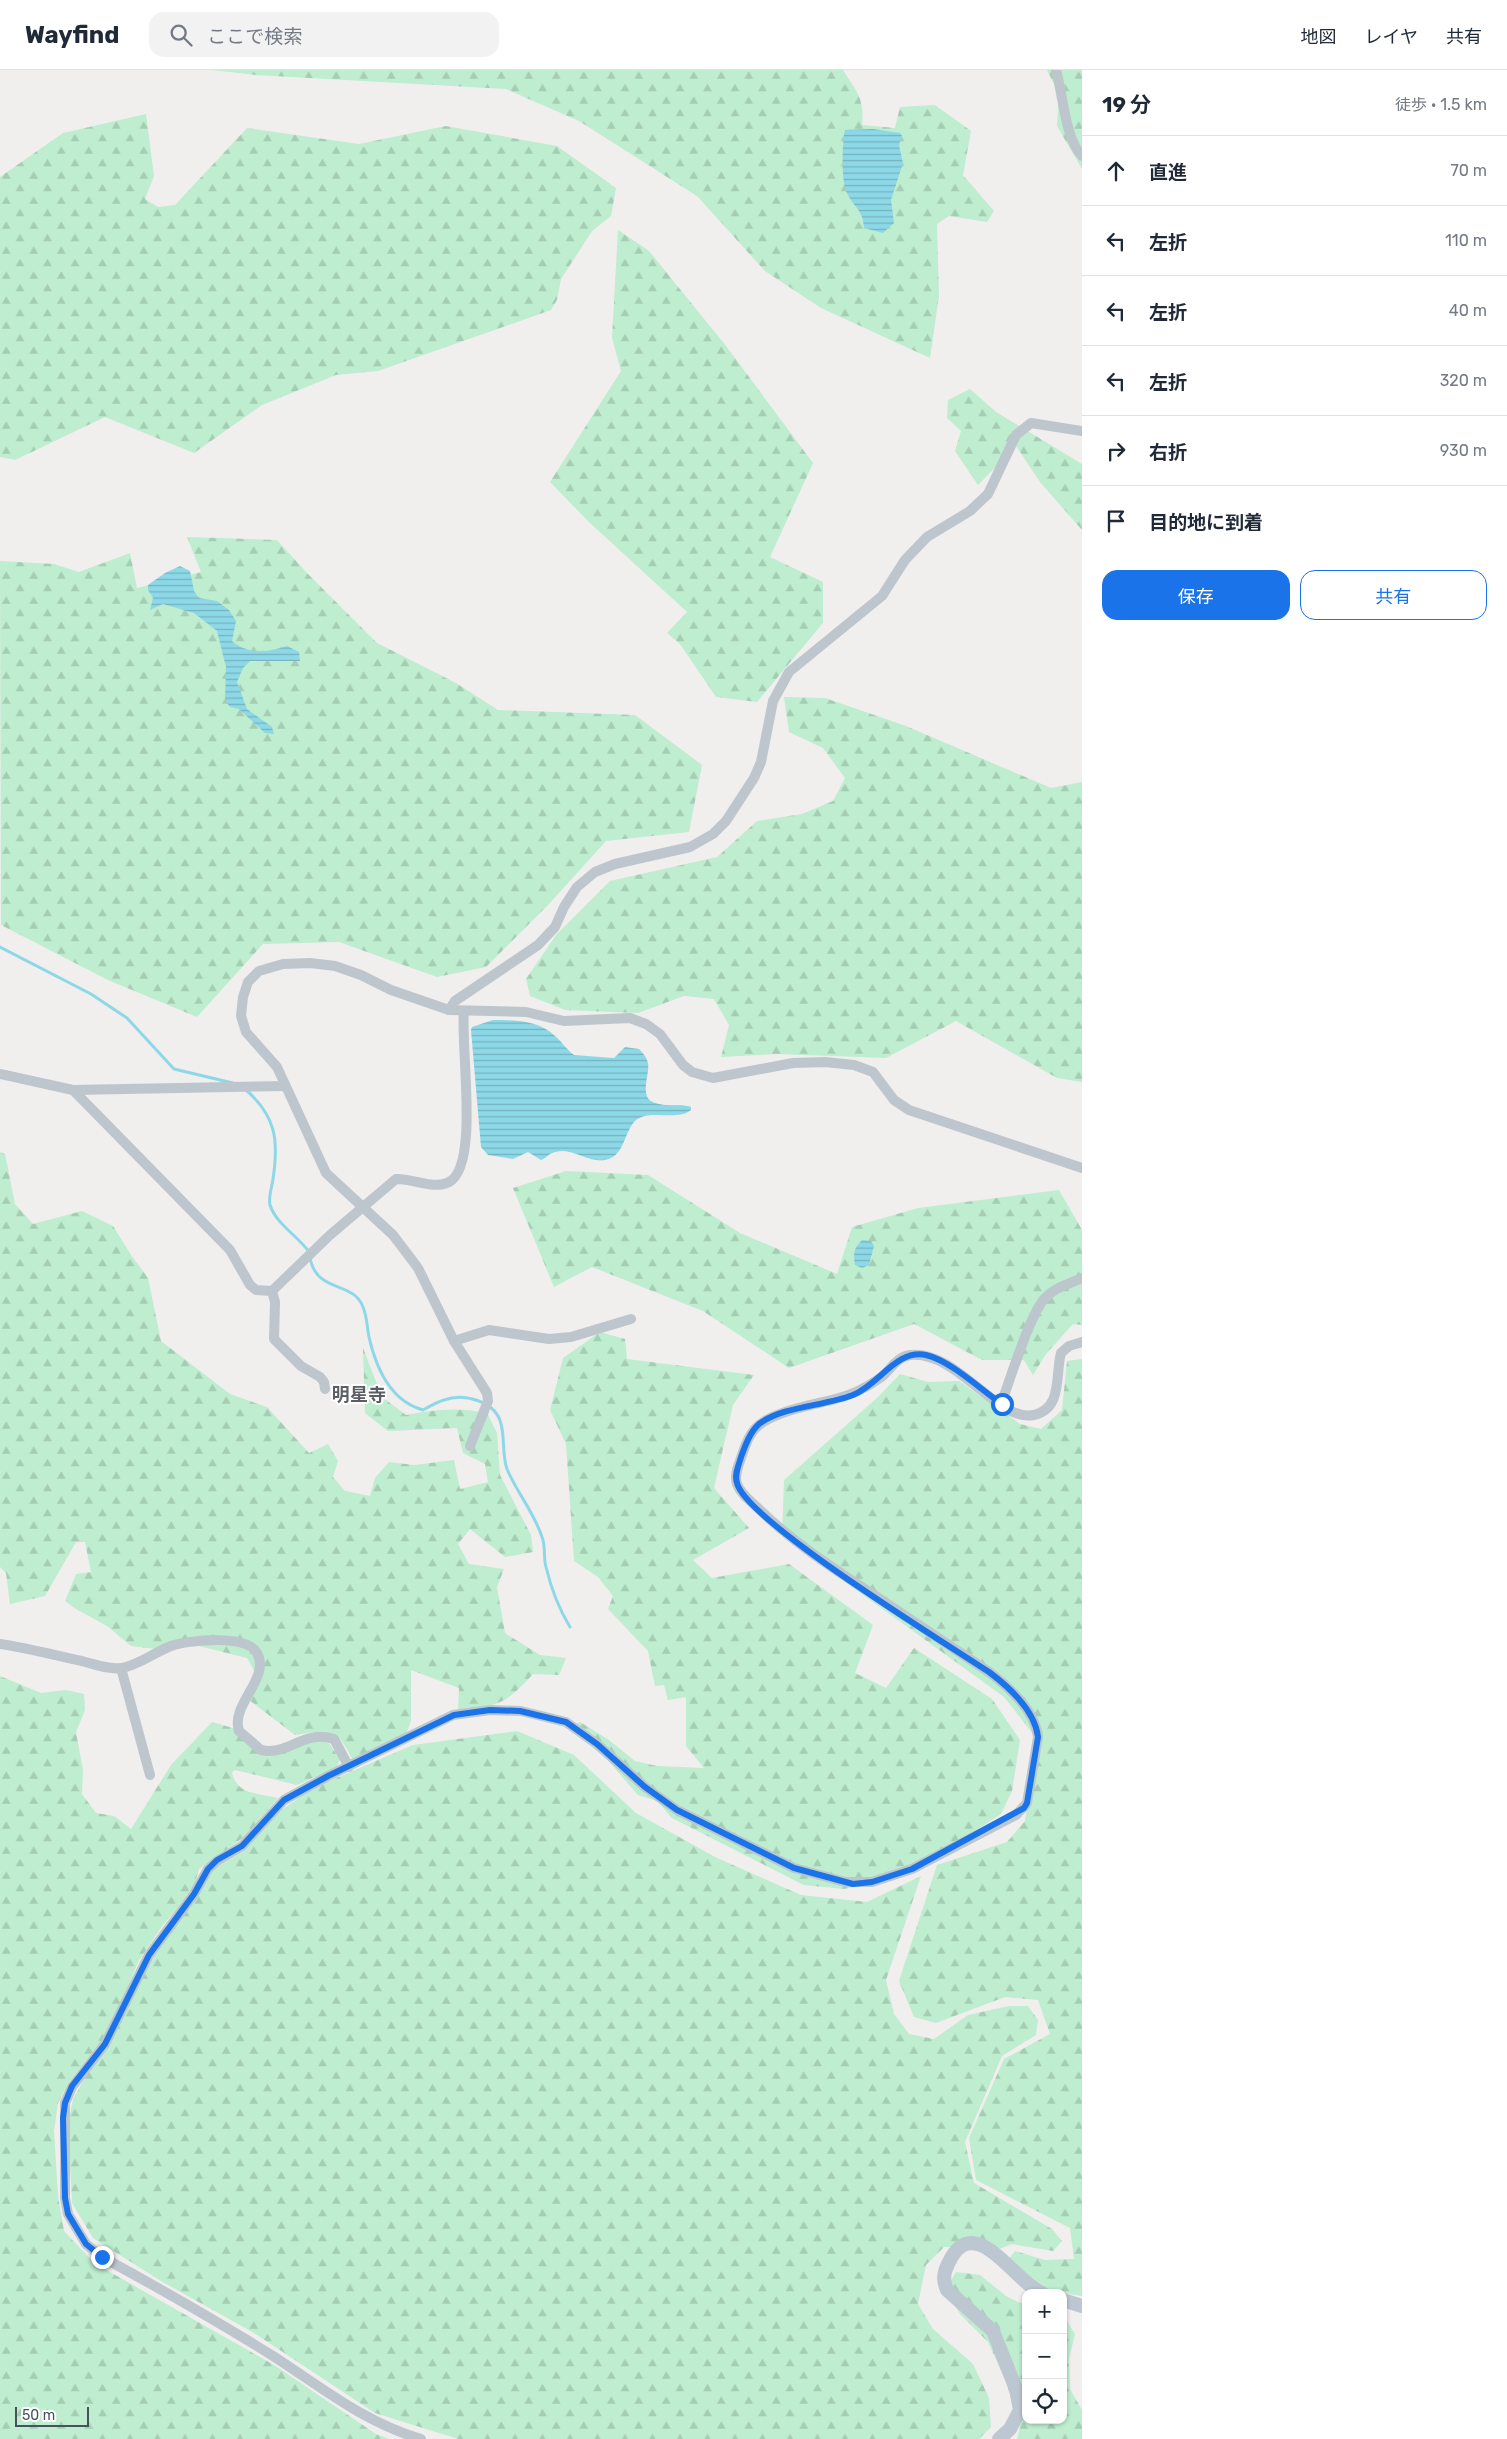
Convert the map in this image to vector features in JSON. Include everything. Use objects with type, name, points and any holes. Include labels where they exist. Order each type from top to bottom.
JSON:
[{"type":"street","points":[[1056,70],[1066,121],[1073,141],[1082,156]]},
{"type":"street","points":[[449,1010],[455,1001],[538,945],[555,927],[564,907],[577,887],[595,872],[615,864],[690,847],[713,834],[726,821],[754,778],[761,762],[773,701],[789,672],[882,596],[904,560],[927,537],[970,511],[988,494],[1016,435],[1031,422],[1082,431]]},
{"type":"street","points":[[470,1446],[488,1401],[487,1394],[454,1341],[418,1268],[393,1236],[326,1173],[277,1066],[246,1032],[241,1016],[243,997],[248,982],[259,971],[283,964],[310,963],[335,966],[361,975],[398,993],[449,1010],[526,1012],[564,1021],[630,1018],[646,1024],[660,1034],[683,1065],[692,1072],[713,1078],[793,1063],[825,1062],[854,1065],[873,1072],[894,1100],[909,1110],[1082,1168]]},
{"type":"street","points":[[73,1090],[230,1250],[250,1285],[256,1290],[272,1291],[330,1235],[396,1179],[405,1178],[438,1185],[448,1183],[458,1175],[465,1148],[467,1115],[462,1026],[464,1011]]},
{"type":"street","points":[[0,1074],[73,1090],[285,1086]]},
{"type":"street","points":[[1002,1404],[1030,1327],[1044,1299],[1057,1288],[1082,1278]]},
{"type":"street","points":[[272,1291],[275,1302],[274,1339],[301,1366],[320,1377],[324,1382],[325,1389]]},
{"type":"street","points":[[454,1341],[489,1330],[549,1338],[571,1337],[631,1319]]},
{"type":"street","points":[[421,2439],[398,2433],[347,2406],[270,2354],[102,2257],[86,2244],[74,2228],[68,2214],[65,2198],[65,2103],[72,2086],[105,2044],[149,1955],[194,1894],[208,1869],[217,1860],[242,1846],[284,1800],[328,1776],[454,1715],[490,1710],[530,1713],[566,1722],[597,1744],[645,1787],[677,1810],[794,1868],[853,1884],[872,1882],[912,1869],[1016,1815],[1027,1803],[1038,1737],[1037,1729],[1012,1690],[989,1672],[823,1562],[780,1530],[740,1491],[736,1482],[737,1471],[744,1447],[753,1431],[760,1424],[793,1411],[853,1395],[882,1377],[897,1360],[908,1355],[925,1355],[944,1362],[1002,1404],[1022,1415],[1034,1415],[1048,1409],[1056,1392],[1061,1353],[1070,1346],[1082,1342]]},
{"type":"street","points":[[0,1644],[121,1668],[172,1646],[191,1641],[239,1641],[247,1644],[258,1654],[259,1673],[237,1720],[239,1731],[261,1750],[267,1751],[313,1736],[334,1739],[349,1766]]},
{"type":"street","points":[[121,1668],[150,1776]]},
{"type":"street","points":[[1000,2439],[1010,2430],[1020,2410],[1016,2389],[993,2331],[948,2290],[943,2281],[946,2270],[957,2250],[966,2244],[978,2243],[987,2247],[1028,2285],[1035,2289]]},
{"type":"street","points":[[1067,2301],[1082,2306]]},
{"type":"green space","points":[[212,70],[843,70],[861,101],[862,125],[895,128],[900,107],[935,105],[971,131],[963,175],[994,211],[987,222],[949,216],[937,224],[939,296],[930,358],[821,308],[765,271],[697,196],[579,121],[506,89],[256,75]]},
{"type":"green space","points":[[1047,70],[1082,70],[1082,169],[1057,126],[1059,94]]},
{"type":"green space","points":[[146,114],[154,176],[145,199],[158,207],[175,205],[247,128],[359,144],[446,126],[557,146],[616,188],[611,216],[592,231],[561,279],[557,300],[551,310],[378,371],[336,375],[262,405],[194,453],[105,417],[15,460],[0,457],[0,177],[63,133]]},
{"type":"green space","points":[[618,230],[649,251],[726,346],[813,463],[770,557],[823,582],[823,623],[757,702],[716,697],[680,644],[667,633],[687,612],[590,523],[550,482],[621,371],[612,338]]},
{"type":"green space","points":[[970,389],[996,412],[1082,464],[1082,530],[1040,482],[1016,446],[978,485],[955,451],[961,431],[947,418],[948,400]]},
{"type":"green space","points":[[187,537],[277,540],[377,643],[456,683],[498,710],[635,715],[702,765],[689,832],[606,841],[549,904],[486,967],[437,977],[339,942],[263,944],[197,1017],[108,980],[1,925],[0,561],[54,564],[79,572],[130,553],[137,588],[201,572]]},
{"type":"green space","points":[[784,697],[825,698],[906,726],[1051,788],[1082,782],[1082,1082],[1057,1078],[956,1021],[886,1058],[776,1054],[721,1057],[729,1025],[714,999],[684,996],[638,1013],[565,1010],[530,996],[526,979],[556,935],[610,881],[717,857],[757,821],[802,814],[833,801],[845,778],[823,748],[789,732]]},
{"type":"green space","points":[[0,1152],[5,1154],[15,1204],[33,1224],[82,1211],[113,1226],[148,1278],[161,1341],[230,1394],[267,1407],[309,1453],[328,1444],[338,1461],[333,1477],[345,1491],[370,1496],[375,1478],[389,1462],[414,1465],[454,1460],[460,1489],[488,1482],[485,1464],[463,1453],[457,1428],[388,1431],[365,1413],[363,1348],[382,1397],[406,1415],[447,1410],[487,1413],[497,1433],[500,1475],[531,1535],[533,1552],[505,1557],[470,1529],[458,1544],[469,1564],[504,1569],[497,1587],[505,1633],[540,1655],[566,1658],[559,1675],[533,1674],[515,1692],[500,1702],[458,1712],[459,1688],[411,1670],[411,1721],[406,1734],[352,1759],[347,1748],[336,1736],[323,1732],[295,1735],[249,1700],[257,1676],[247,1658],[179,1641],[155,1649],[131,1646],[107,1626],[65,1601],[76,1574],[91,1572],[85,1542],[76,1542],[45,1596],[10,1604],[6,1573],[0,1567]]},
{"type":"green space","points":[[566,1171],[648,1175],[740,1233],[837,1274],[852,1227],[918,1208],[1059,1190],[1082,1230],[1082,1325],[1073,1324],[1046,1354],[1033,1375],[1024,1360],[982,1360],[914,1324],[789,1368],[703,1311],[592,1267],[554,1287],[513,1188]]},
{"type":"green space","points":[[600,1332],[625,1339],[627,1359],[754,1375],[733,1405],[714,1488],[749,1528],[693,1560],[712,1578],[789,1564],[873,1625],[855,1673],[886,1688],[914,1648],[992,1699],[1020,1740],[1012,1791],[1001,1814],[949,1848],[888,1880],[844,1889],[804,1885],[672,1818],[657,1801],[638,1795],[605,1757],[567,1728],[580,1722],[609,1740],[635,1761],[657,1766],[704,1768],[686,1746],[686,1697],[668,1700],[664,1685],[655,1686],[648,1651],[608,1609],[613,1596],[598,1577],[574,1561],[566,1444],[550,1410],[563,1358]]},
{"type":"green space","points":[[1082,1359],[1082,2296],[1067,2293],[1067,2289],[1036,2288],[1004,2265],[1015,2251],[1045,2260],[1074,2259],[1070,2228],[976,2180],[969,2138],[1004,2059],[1050,2034],[1038,2000],[1005,1997],[936,2023],[914,2017],[899,1981],[937,1865],[1007,1842],[1025,1821],[1037,1739],[1004,1697],[782,1536],[784,1480],[877,1398],[900,1374],[928,1382],[959,1381],[1020,1424],[1041,1429],[1062,1410],[1067,1361]]},
{"type":"green space","points":[[0,1676],[41,1693],[66,1690],[84,1694],[85,1710],[76,1732],[83,1770],[82,1794],[96,1813],[114,1816],[131,1829],[171,1765],[212,1722],[233,1728],[258,1753],[319,1739],[329,1743],[340,1759],[337,1767],[297,1785],[235,1770],[232,1772],[234,1779],[243,1789],[256,1794],[278,1798],[244,1837],[199,1869],[195,1883],[138,1962],[122,2002],[101,2041],[69,2082],[58,2103],[54,2131],[58,2196],[64,2231],[94,2263],[274,2365],[376,2434],[389,2439],[0,2439]]},
{"type":"green space","points":[[517,1731],[574,1755],[636,1813],[715,1857],[801,1895],[867,1902],[921,1876],[886,1980],[894,2014],[909,2034],[934,2039],[968,2015],[1009,2006],[1028,2006],[1038,2020],[1036,2035],[1002,2056],[965,2142],[974,2183],[1052,2229],[1062,2241],[1053,2251],[1012,2244],[989,2253],[976,2247],[944,2247],[926,2265],[918,2304],[933,2329],[973,2364],[989,2398],[991,2427],[979,2439],[458,2439],[375,2413],[254,2333],[161,2281],[93,2238],[72,2203],[68,2124],[73,2099],[150,1963],[212,1870],[242,1852],[280,1811],[313,1788],[413,1745]]},
{"type":"green space","points":[[956,2272],[980,2275],[1006,2296],[1022,2304],[1022,2424],[1067,2424],[1067,2321],[1075,2334],[1069,2359],[1070,2389],[1082,2410],[1082,2439],[1017,2439],[1020,2427],[1006,2382],[988,2342],[960,2314],[949,2297],[950,2282]]},
{"type":"water","points":[[873,129],[900,133],[902,136],[899,145],[903,163],[891,200],[894,223],[883,233],[864,228],[862,217],[845,188],[843,171],[845,130]]},
{"type":"water","points":[[180,566],[190,571],[194,591],[199,598],[217,601],[229,610],[236,621],[232,641],[245,649],[266,651],[287,646],[299,652],[300,661],[250,661],[243,668],[237,682],[247,709],[272,727],[274,734],[265,733],[239,709],[230,707],[225,700],[226,667],[217,631],[194,613],[163,604],[150,610],[153,598],[148,590],[148,585],[165,573]]},
{"type":"water","points":[[493,1020],[526,1022],[542,1027],[555,1036],[574,1055],[614,1058],[625,1047],[639,1049],[648,1063],[646,1094],[648,1098],[655,1103],[686,1106],[691,1107],[691,1110],[678,1115],[648,1115],[641,1117],[632,1125],[618,1152],[609,1159],[594,1160],[565,1151],[550,1154],[541,1160],[528,1152],[513,1159],[488,1155],[481,1147],[471,1030],[472,1027]]},
{"type":"water","points":[[862,1240],[871,1241],[874,1246],[869,1265],[862,1268],[855,1265],[854,1257],[856,1248]]},
{"type":"waterway","points":[[0,947],[91,994],[127,1018],[174,1069],[233,1083]]},
{"type":"waterway","points":[[245,1089],[263,1109],[273,1130],[276,1152],[270,1205],[277,1218],[309,1252]]},
{"type":"waterway","points":[[310,1258],[314,1269],[320,1277],[351,1293],[358,1299],[364,1310],[372,1349],[380,1371],[393,1391],[402,1399],[411,1406],[423,1410],[444,1400],[470,1398],[486,1404],[498,1416],[502,1429],[507,1469],[539,1528],[543,1540],[545,1563],[550,1583],[570,1627]]},
{"type":"district","name":"明星寺","points":[[359,1395]]},
{"type":"route","points":[[102,2257],[86,2244],[74,2228],[68,2214],[65,2198],[63,2118],[65,2103],[72,2086],[105,2044],[149,1955],[172,1920],[194,1894],[208,1869],[217,1860],[242,1846],[284,1800],[328,1776],[454,1715],[490,1710],[520,1711],[566,1722],[597,1744],[645,1787],[677,1810],[794,1868],[853,1884],[872,1882],[912,1869],[979,1832],[1016,1815],[1024,1808],[1027,1803],[1038,1737],[1037,1729],[1012,1690],[989,1672],[823,1562],[780,1530],[740,1491],[736,1482],[744,1447],[753,1431],[760,1424],[771,1418],[793,1411],[853,1395],[882,1377],[897,1360],[908,1355],[925,1355],[944,1362],[1002,1404]]}]
